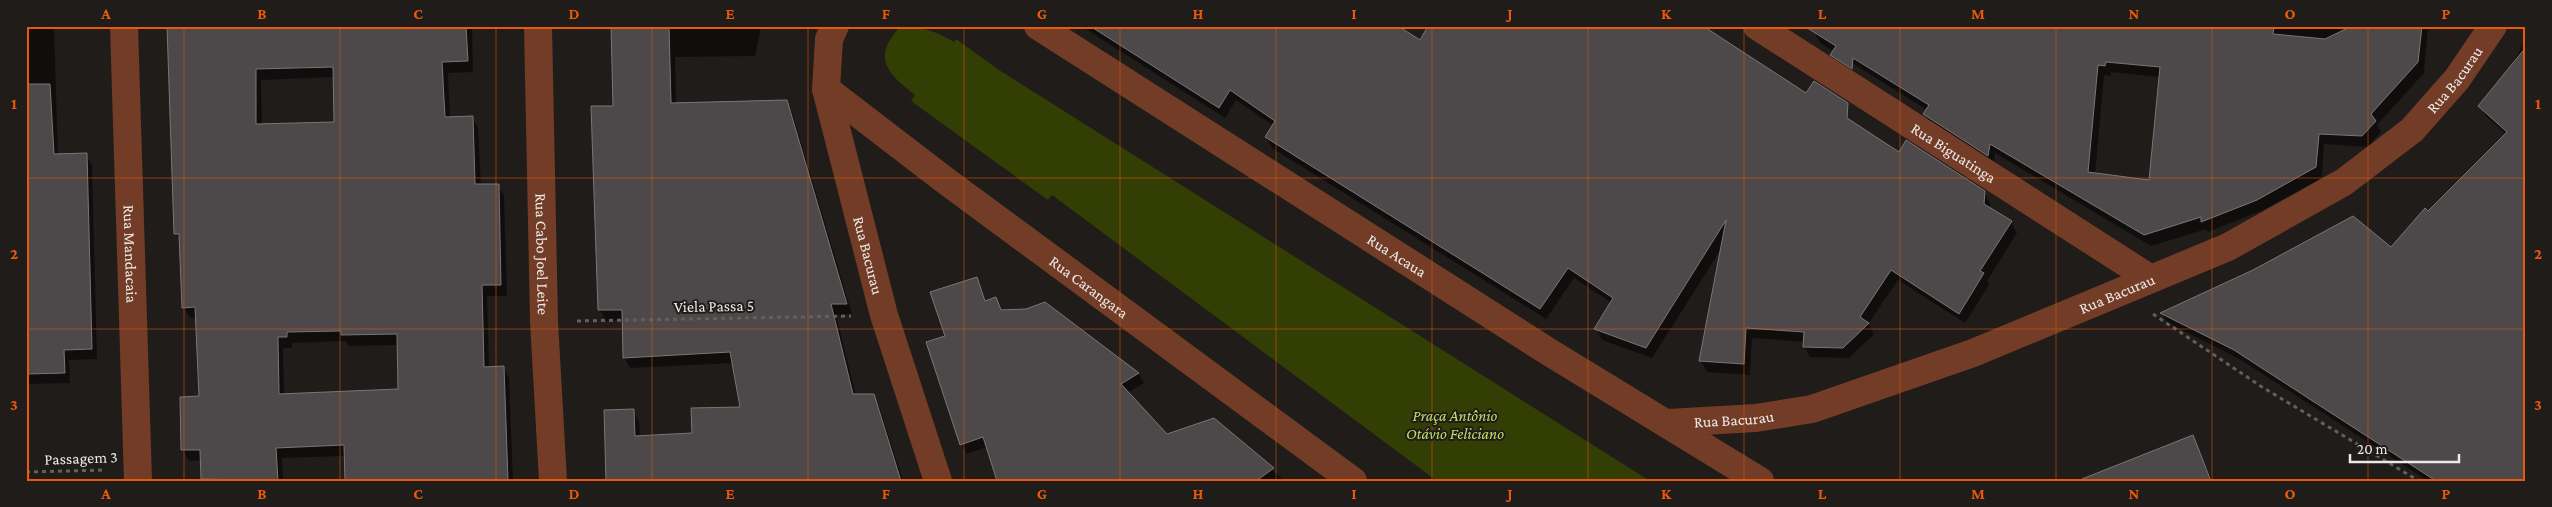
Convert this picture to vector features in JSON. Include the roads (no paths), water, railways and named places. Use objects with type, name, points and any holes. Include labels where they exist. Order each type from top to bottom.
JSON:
[{"type":"street","name":"Rua Mandacaia","points":[[124,26],[138,475]]},
{"type":"street","name":"Rua Cabo Joel Leite","points":[[538,26],[544,321],[553,481]]},
{"type":"street","name":"Rua Bacurau","points":[[835,26],[829,39],[826,89],[884,315],[938,481]]},
{"type":"street","name":"Rua Acaua","points":[[1038,26],[1548,352],[1668,423],[1760,481]]},
{"type":"street","name":"Rua Biguatinga","points":[[1757,26],[2151,279]]},
{"type":"street","name":"Rua Bacurau","points":[[1668,423],[1756,418],[1812,409],[1973,354],[2228,247],[2344,182],[2412,130],[2457,79],[2493,26]]},
{"type":"street","name":"Rua Carangara","points":[[826,89],[946,181],[1353,481]]},
{"type":"park label","name":"Praça Antônio Otávio Feliciano","points":[[1455,424]]}]
